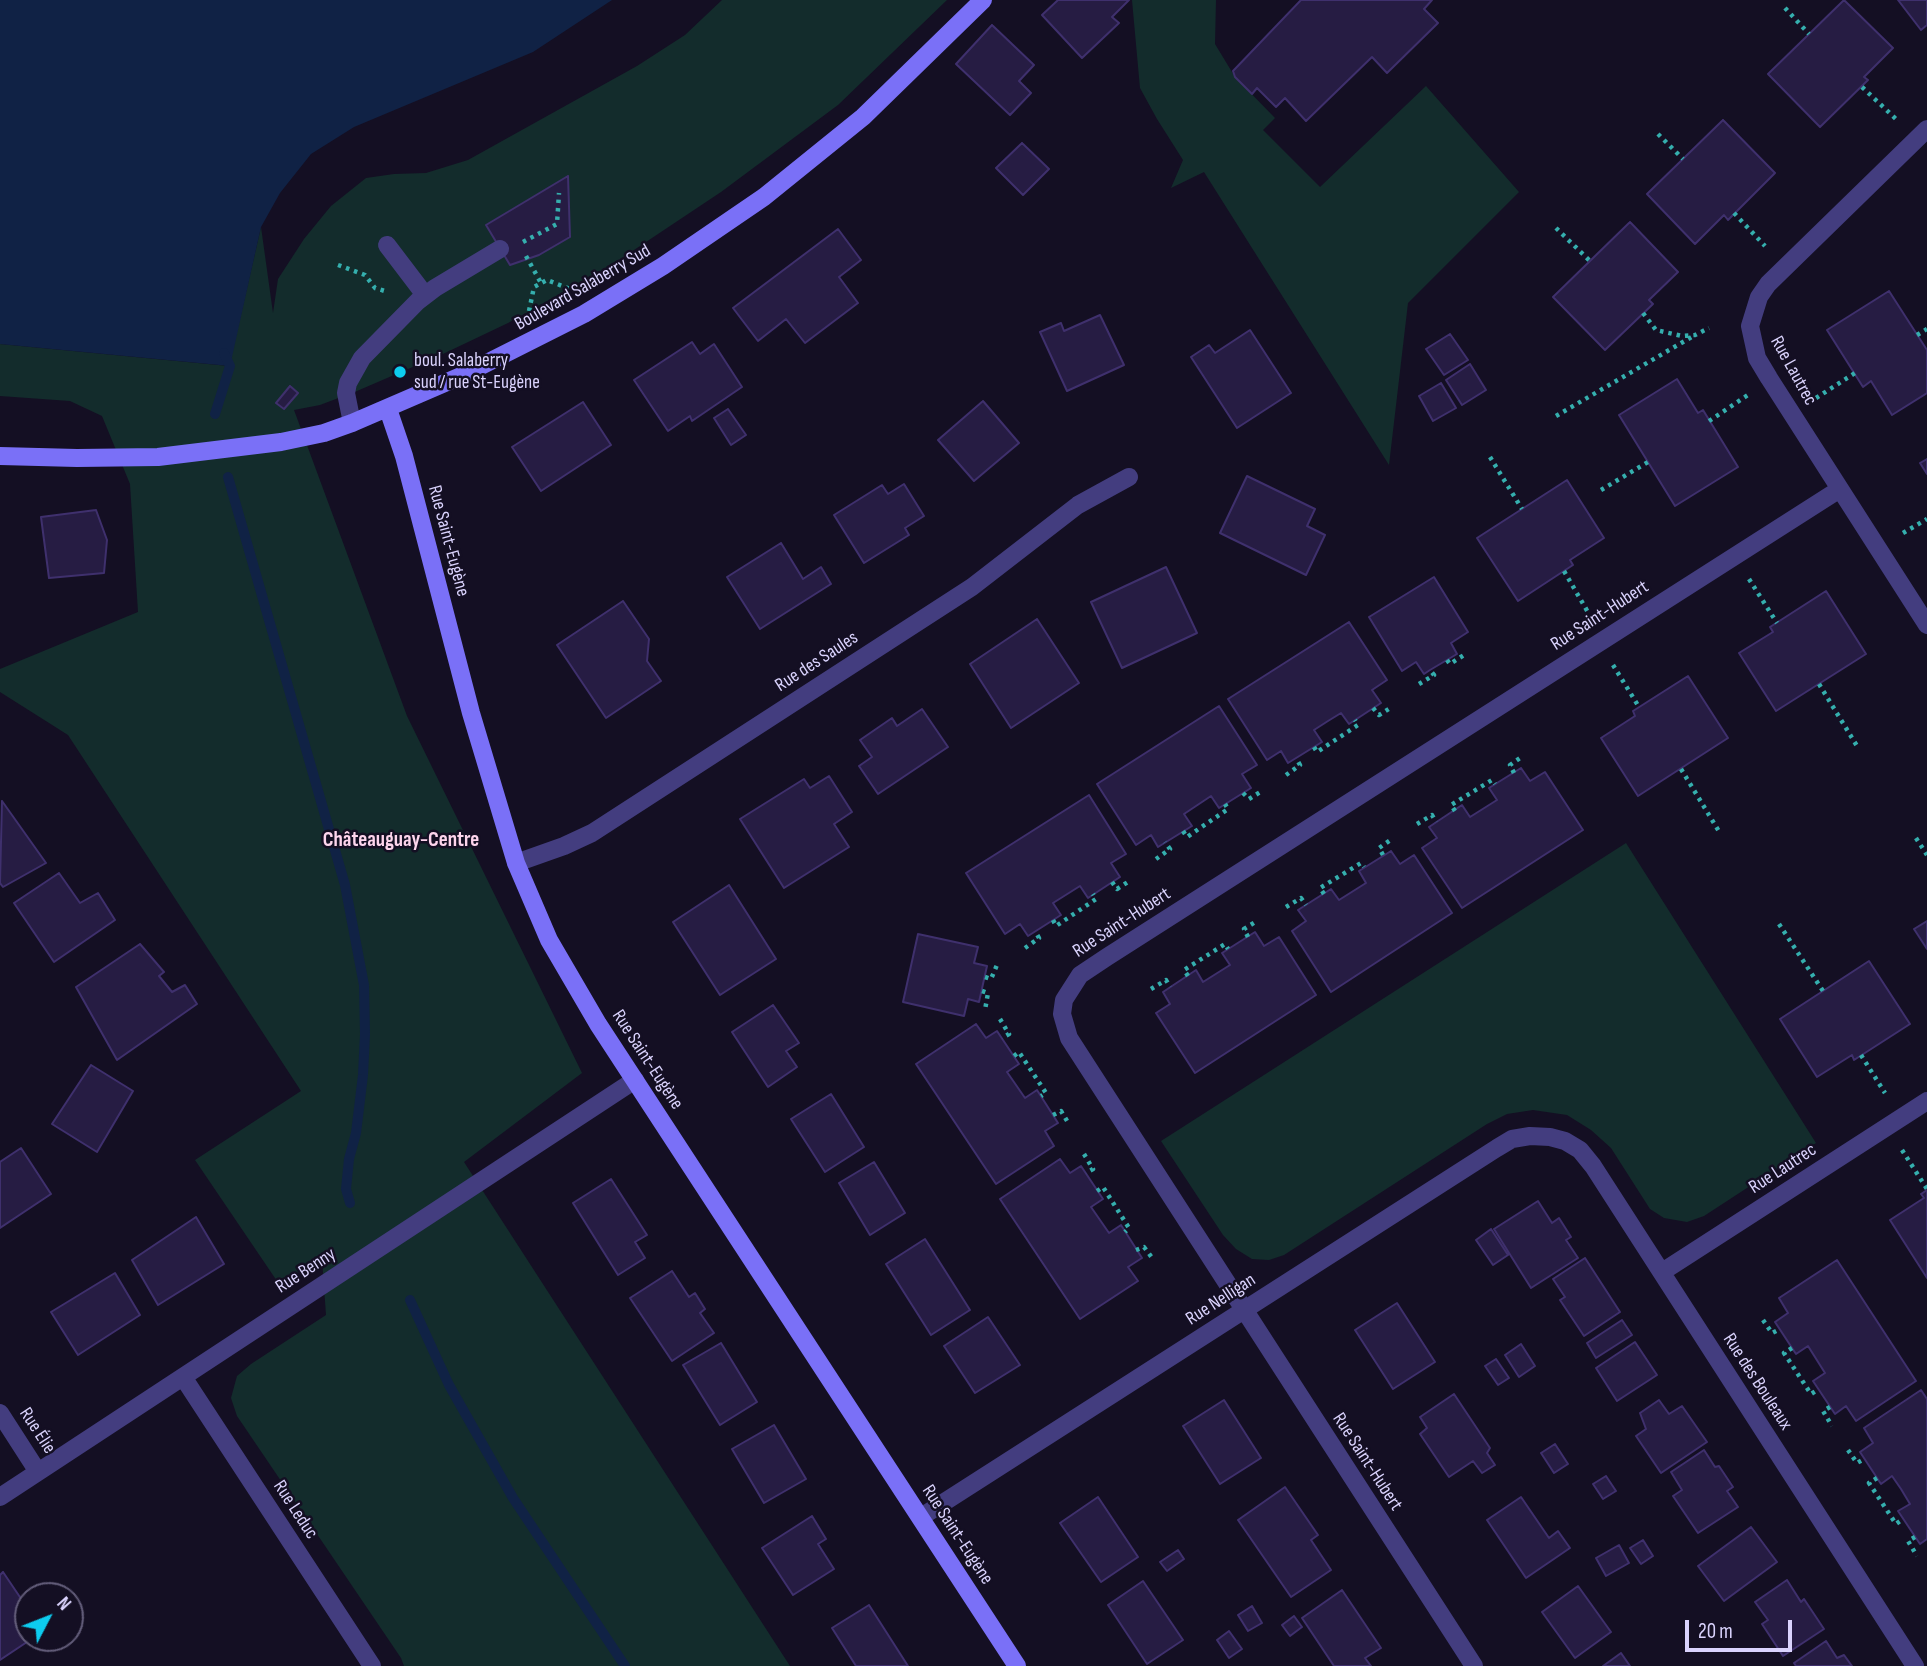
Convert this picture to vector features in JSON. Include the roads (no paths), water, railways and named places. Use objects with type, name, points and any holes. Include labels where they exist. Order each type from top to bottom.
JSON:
[{"type":"street","name":"Boulevard Salaberry Sud","points":[[0,456],[172,456],[292,440],[352,424],[388,409],[530,343],[639,281],[725,225],[800,169],[863,117],[983,0]]},
{"type":"street","name":"Rue Lautrec","points":[[1927,129],[1768,284],[1759,297],[1750,326],[1757,358],[1927,625]]},
{"type":"street","points":[[387,245],[425,295]]},
{"type":"street","points":[[352,424],[346,393],[354,369],[390,327],[425,295],[500,249]]},
{"type":"street","name":"Rue Saint-Eugène","points":[[388,409],[404,456],[471,713],[516,863],[549,940],[598,1024],[1017,1666]]},
{"type":"street","name":"Rue des Saules","points":[[516,863],[592,833],[972,587],[1078,505],[1129,477]]},
{"type":"street","name":"Rue Saint-Hubert","points":[[1474,1666],[1069,1038],[1062,1014],[1064,1000],[1069,988],[1080,975],[1101,961],[1840,489]]},
{"type":"street","name":"Rue Benny","points":[[0,1497],[635,1080]]},
{"type":"street","name":"Rue Lautrec","points":[[1662,1272],[1927,1101]]},
{"type":"street","name":"Rue Nelligan","points":[[920,1517],[1504,1143],[1530,1136],[1550,1137]]},
{"type":"street","name":"Rue des Bouleaux","points":[[1550,1137],[1573,1145],[1593,1166],[1915,1666]]},
{"type":"street","name":"Rue Leduc","points":[[183,1377],[372,1666]]},
{"type":"street","name":"Rue Élie","points":[[0,1413],[38,1472]]},
{"type":"water","points":[[0,0],[612,0],[533,52],[354,127],[311,154],[280,193],[261,227],[230,366],[0,344]]},
{"type":"waterway","points":[[215,414],[230,366],[224,353]]},
{"type":"waterway","points":[[228,477],[345,885],[364,985],[363,1075],[346,1189],[350,1203]]},
{"type":"waterway","points":[[410,1300],[449,1385],[513,1498],[625,1666]]},
{"type":"place","name":"boul. Salaberry sud / rue St-Eugène","points":[[400,372]]},
{"type":"district","name":"Châteauguay-Centre","points":[[401,841]]}]
